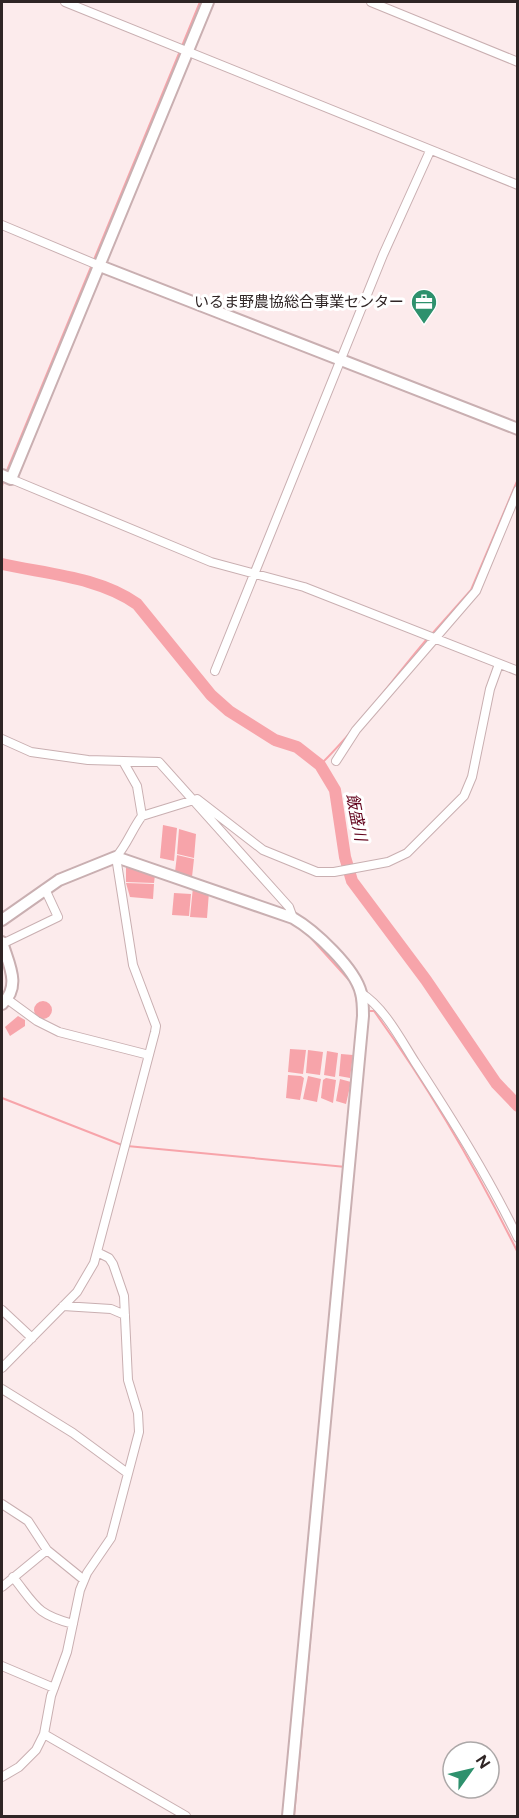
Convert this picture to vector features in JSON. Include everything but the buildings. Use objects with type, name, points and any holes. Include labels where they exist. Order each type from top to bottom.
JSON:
[{"type":"street","points":[[65,2],[518,185]]},
{"type":"street","points":[[208,2],[6,477],[211,562],[304,587],[518,671]]},
{"type":"street","points":[[370,2],[518,62]]},
{"type":"street","points":[[215,671],[257,573],[383,255],[430,151]]},
{"type":"street","points":[[2,225],[98,265],[342,358],[518,429]]},
{"type":"street","points":[[336,761],[356,730],[476,591],[518,490]]},
{"type":"street","points":[[2,917],[70,874],[116,857],[142,816],[197,799],[252,842],[273,855],[317,872],[367,867],[388,862],[407,853],[464,796],[472,777],[486,705],[499,664]]},
{"type":"street","points":[[2,739],[31,752],[124,763],[149,760],[159,762],[289,907],[293,918]]},
{"type":"street","points":[[124,763],[136,786],[142,816]]},
{"type":"street","points":[[116,857],[293,918],[308,927],[330,949],[353,976],[361,993],[363,1016],[288,1816]]},
{"type":"street","points":[[2,1368],[77,1292],[94,1263],[156,1026],[133,965],[116,857]]},
{"type":"street","points":[[45,889],[58,917],[2,943],[13,979],[4,1002],[59,1032],[149,1055]]},
{"type":"street","points":[[361,993],[369,998],[403,1043],[451,1117],[494,1189],[518,1238]]},
{"type":"street","points":[[2,1777],[19,1767],[36,1750],[44,1734],[54,1688],[84,1580],[111,1538],[126,1472],[136,1441],[139,1422],[128,1380],[121,1284],[110,1258],[97,1252]]},
{"type":"street","points":[[63,1306],[111,1309],[125,1315]]},
{"type":"street","points":[[2,1310],[32,1338]]},
{"type":"street","points":[[2,1389],[73,1433],[126,1472]]},
{"type":"street","points":[[2,1504],[27,1521],[47,1550],[84,1580]]},
{"type":"street","points":[[2,1587],[47,1550]]},
{"type":"street","points":[[13,1577],[41,1612],[48,1617],[73,1624]]},
{"type":"street","points":[[2,1666],[54,1688]]},
{"type":"street","points":[[44,1734],[186,1816]]},
{"type":"shaded area","points":[[163,825],[177,828],[174,861],[160,858]]},
{"type":"shaded area","points":[[179,829],[196,834],[194,858],[177,854]]},
{"type":"shaded area","points":[[177,855],[194,859],[192,877],[175,872]]},
{"type":"shaded area","points":[[126,865],[155,875],[154,883],[126,882]]},
{"type":"shaded area","points":[[126,883],[154,884],[153,899],[130,897]]},
{"type":"shaded area","points":[[193,887],[209,892],[207,918],[190,917]]},
{"type":"shaded area","points":[[174,893],[191,894],[189,916],[172,915]]},
{"type":"shaded area","points":[[39,1001],[47,1001],[52,1006],[50,1017],[39,1019],[34,1014],[34,1006]]},
{"type":"shaded area","points":[[18,1016],[25,1020],[25,1026],[10,1036],[5,1027]]},
{"type":"shaded area","points":[[290,1049],[306,1050],[303,1074],[288,1072]]},
{"type":"shaded area","points":[[308,1050],[323,1052],[320,1075],[306,1073]]},
{"type":"shaded area","points":[[327,1051],[338,1053],[335,1077],[324,1075]]},
{"type":"shaded area","points":[[341,1054],[353,1055],[350,1078],[339,1076]]},
{"type":"shaded area","points":[[288,1075],[304,1078],[300,1100],[286,1098]]},
{"type":"shaded area","points":[[308,1076],[321,1079],[317,1102],[303,1099]]},
{"type":"shaded area","points":[[326,1078],[336,1080],[333,1103],[321,1098],[323,1080]]},
{"type":"shaded area","points":[[340,1079],[351,1082],[346,1104],[336,1101]]},
{"type":"waterway","points":[[182,46],[200,2]]},
{"type":"waterway","points":[[6,473],[180,51]]},
{"type":"waterway","points":[[2,486],[4,478]]},
{"type":"waterway","points":[[431,635],[471,590],[518,479]]},
{"type":"waterway","name":"飯盛川","points":[[2,564],[89,582],[122,595],[137,604],[211,695],[229,711],[275,740],[297,747],[320,765],[335,790],[345,857],[352,881],[426,980],[496,1083],[518,1106]]},
{"type":"waterway","points":[[320,765],[361,720],[427,639]]},
{"type":"waterway","points":[[311,938],[349,980]]},
{"type":"waterway","points":[[355,991],[358,1009]]},
{"type":"waterway","points":[[367,1011],[374,1011],[433,1099],[469,1159],[518,1253]]},
{"type":"waterway","points":[[2,1098],[122,1145]]},
{"type":"waterway","points":[[127,1146],[346,1167]]},
{"type":"waterway","points":[[294,1816],[328,1444]]},
{"type":"place","name":"いるま野農協総合事業センター","points":[[424,325]]}]
